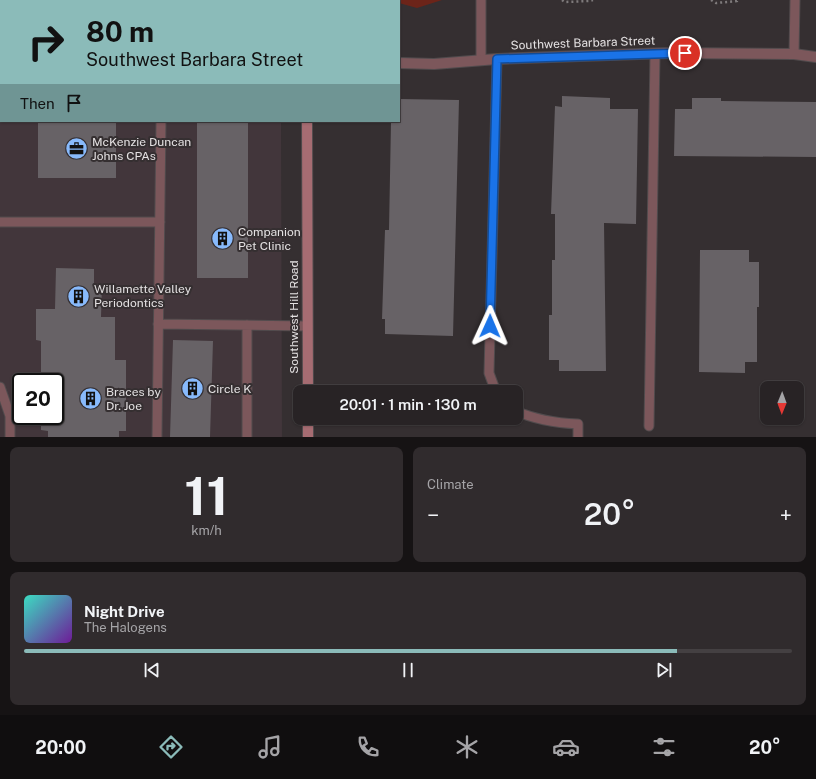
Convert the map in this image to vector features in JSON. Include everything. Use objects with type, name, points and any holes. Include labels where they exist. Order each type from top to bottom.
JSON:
[{"type":"street","name":"Southwest Barbara Street","points":[[400,63],[434,64],[497,59],[655,54],[794,54],[816,57]]},
{"type":"street","name":"Southwest Hill Road","points":[[307,122],[308,385]]},
{"type":"street","points":[[308,425],[308,437]]},
{"type":"lane","points":[[481,0],[481,60]]},
{"type":"lane","points":[[794,54],[795,0]]},
{"type":"lane","points":[[649,426],[655,54]]},
{"type":"lane","points":[[493,385],[489,373],[497,59]]},
{"type":"lane","points":[[157,437],[161,122]]},
{"type":"lane","points":[[0,222],[160,222]]},
{"type":"lane","points":[[158,324],[307,326]]},
{"type":"lane","points":[[247,325],[247,437]]},
{"type":"lane","points":[[0,387],[10,416],[10,437]]},
{"type":"lane","points":[[523,414],[551,422],[578,424],[578,437]]},
{"type":"path","points":[[562,0],[565,2],[589,2],[593,0]]},
{"type":"path","points":[[711,0],[716,2],[737,0]]},
{"type":"shaded area","points":[[400,0],[442,0],[417,8],[400,3]]},
{"type":"shaded area","points":[[0,122],[281,122],[282,437],[0,437]]},
{"type":"building","points":[[562,96],[610,98],[610,109],[638,109],[636,224],[604,223],[606,371],[559,371],[559,360],[549,360],[549,315],[552,315],[552,260],[555,260],[555,214],[551,214],[555,106],[562,107]]},
{"type":"building","points":[[692,98],[721,98],[721,101],[816,102],[816,157],[674,156],[675,109],[692,109]]},
{"type":"building","points":[[400,99],[459,100],[453,336],[385,334],[385,319],[382,319],[385,230],[389,230],[391,122],[400,122]]},
{"type":"building","name":"McKenzie Duncan Johns CPAs","points":[[38,122],[116,122],[116,178],[38,178]]},
{"type":"building","points":[[197,122],[248,122],[248,278],[197,278]]},
{"type":"building","points":[[700,250],[749,250],[749,262],[759,262],[757,362],[745,362],[745,373],[699,372]]},
{"type":"building","points":[[56,268],[94,269],[94,284],[102,284],[101,317],[115,317],[115,360],[126,360],[126,431],[119,431],[119,437],[48,437],[48,431],[41,430],[41,425],[64,425],[64,373],[41,373],[41,341],[36,340],[36,309],[55,309]]},
{"type":"building","name":"Circle K","points":[[173,340],[213,341],[210,437],[170,437]]},
{"type":"place","name":"McKenzie Duncan Johns CPAs","points":[[77,149]]},
{"type":"place","name":"Companion Pet Clinic","points":[[222,239]]},
{"type":"place","name":"Willamette Valley Periodontics","points":[[78,296]]},
{"type":"place","name":"Circle K","points":[[192,389]]},
{"type":"place","name":"Braces by Dr. Joe","points":[[91,399]]},
{"type":"route","points":[[490,326],[497,59],[685,53]]}]
